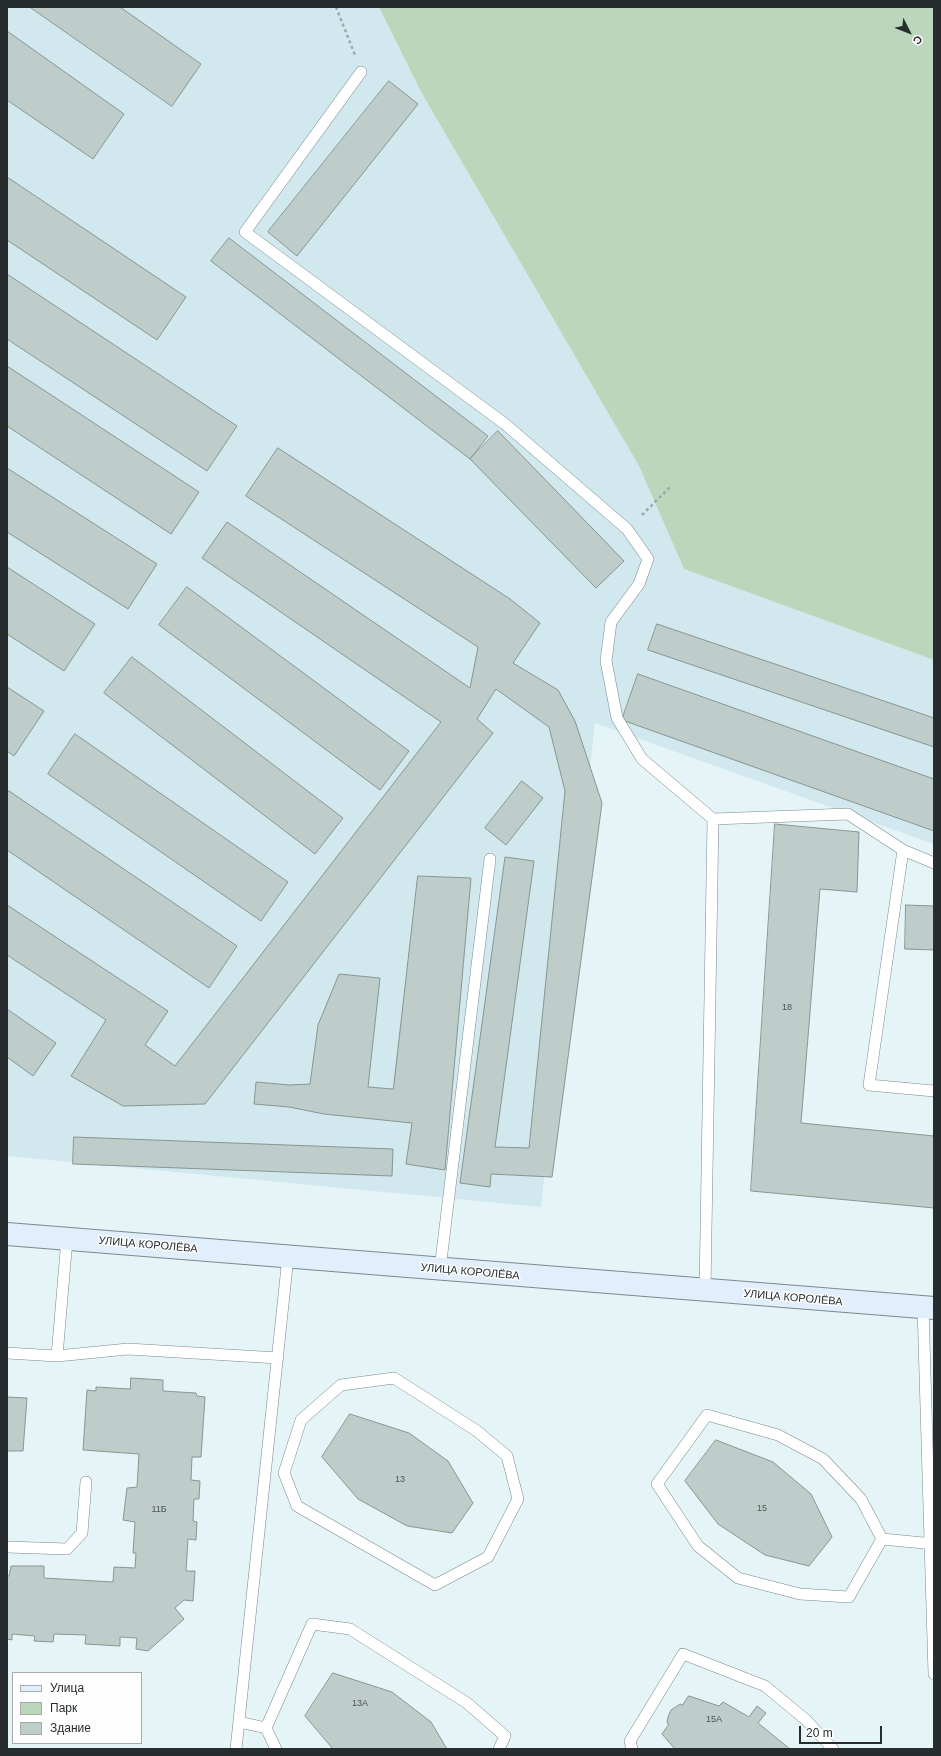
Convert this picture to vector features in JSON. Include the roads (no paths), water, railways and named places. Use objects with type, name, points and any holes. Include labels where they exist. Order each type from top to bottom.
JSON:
[{"type":"street","name":"УЛИЦА КОРОЛЁВА","points":[[7,1234],[928,1307]]},
{"type":"lane","points":[[361,72],[245,232],[505,424],[627,529],[648,560],[639,584],[610,622],[606,661],[617,718],[642,759],[713,819],[848,814],[903,850],[934,863]]},
{"type":"lane","points":[[705,1290],[713,819]]},
{"type":"lane","points":[[903,850],[869,1085],[934,1090]]},
{"type":"lane","points":[[440,1269],[490,859]]},
{"type":"lane","points":[[57,1356],[67,1239]]},
{"type":"lane","points":[[236,1749],[288,1257]]},
{"type":"lane","points":[[928,1307],[934,1674]]},
{"type":"lane","points":[[7,1353],[57,1356],[128,1349],[278,1358]]},
{"type":"lane","points":[[267,1463],[284,1473],[296,1506],[435,1585],[488,1557],[518,1499],[507,1456],[477,1431],[394,1378],[342,1385],[301,1420],[284,1473]]},
{"type":"lane","points":[[707,1416],[778,1435],[823,1459],[861,1499],[882,1540],[849,1597],[800,1594],[738,1578],[698,1546],[657,1484],[707,1416]]},
{"type":"lane","points":[[7,1547],[67,1549],[82,1533],[86,1482]]},
{"type":"lane","points":[[882,1540],[932,1543]]},
{"type":"lane","points":[[276,1749],[266,1728],[312,1624],[350,1629],[467,1703],[504,1736],[499,1749]]},
{"type":"lane","points":[[632,1749],[630,1741],[684,1654],[766,1686],[806,1720],[833,1749]]},
{"type":"lane","points":[[239,1722],[266,1728]]}]
